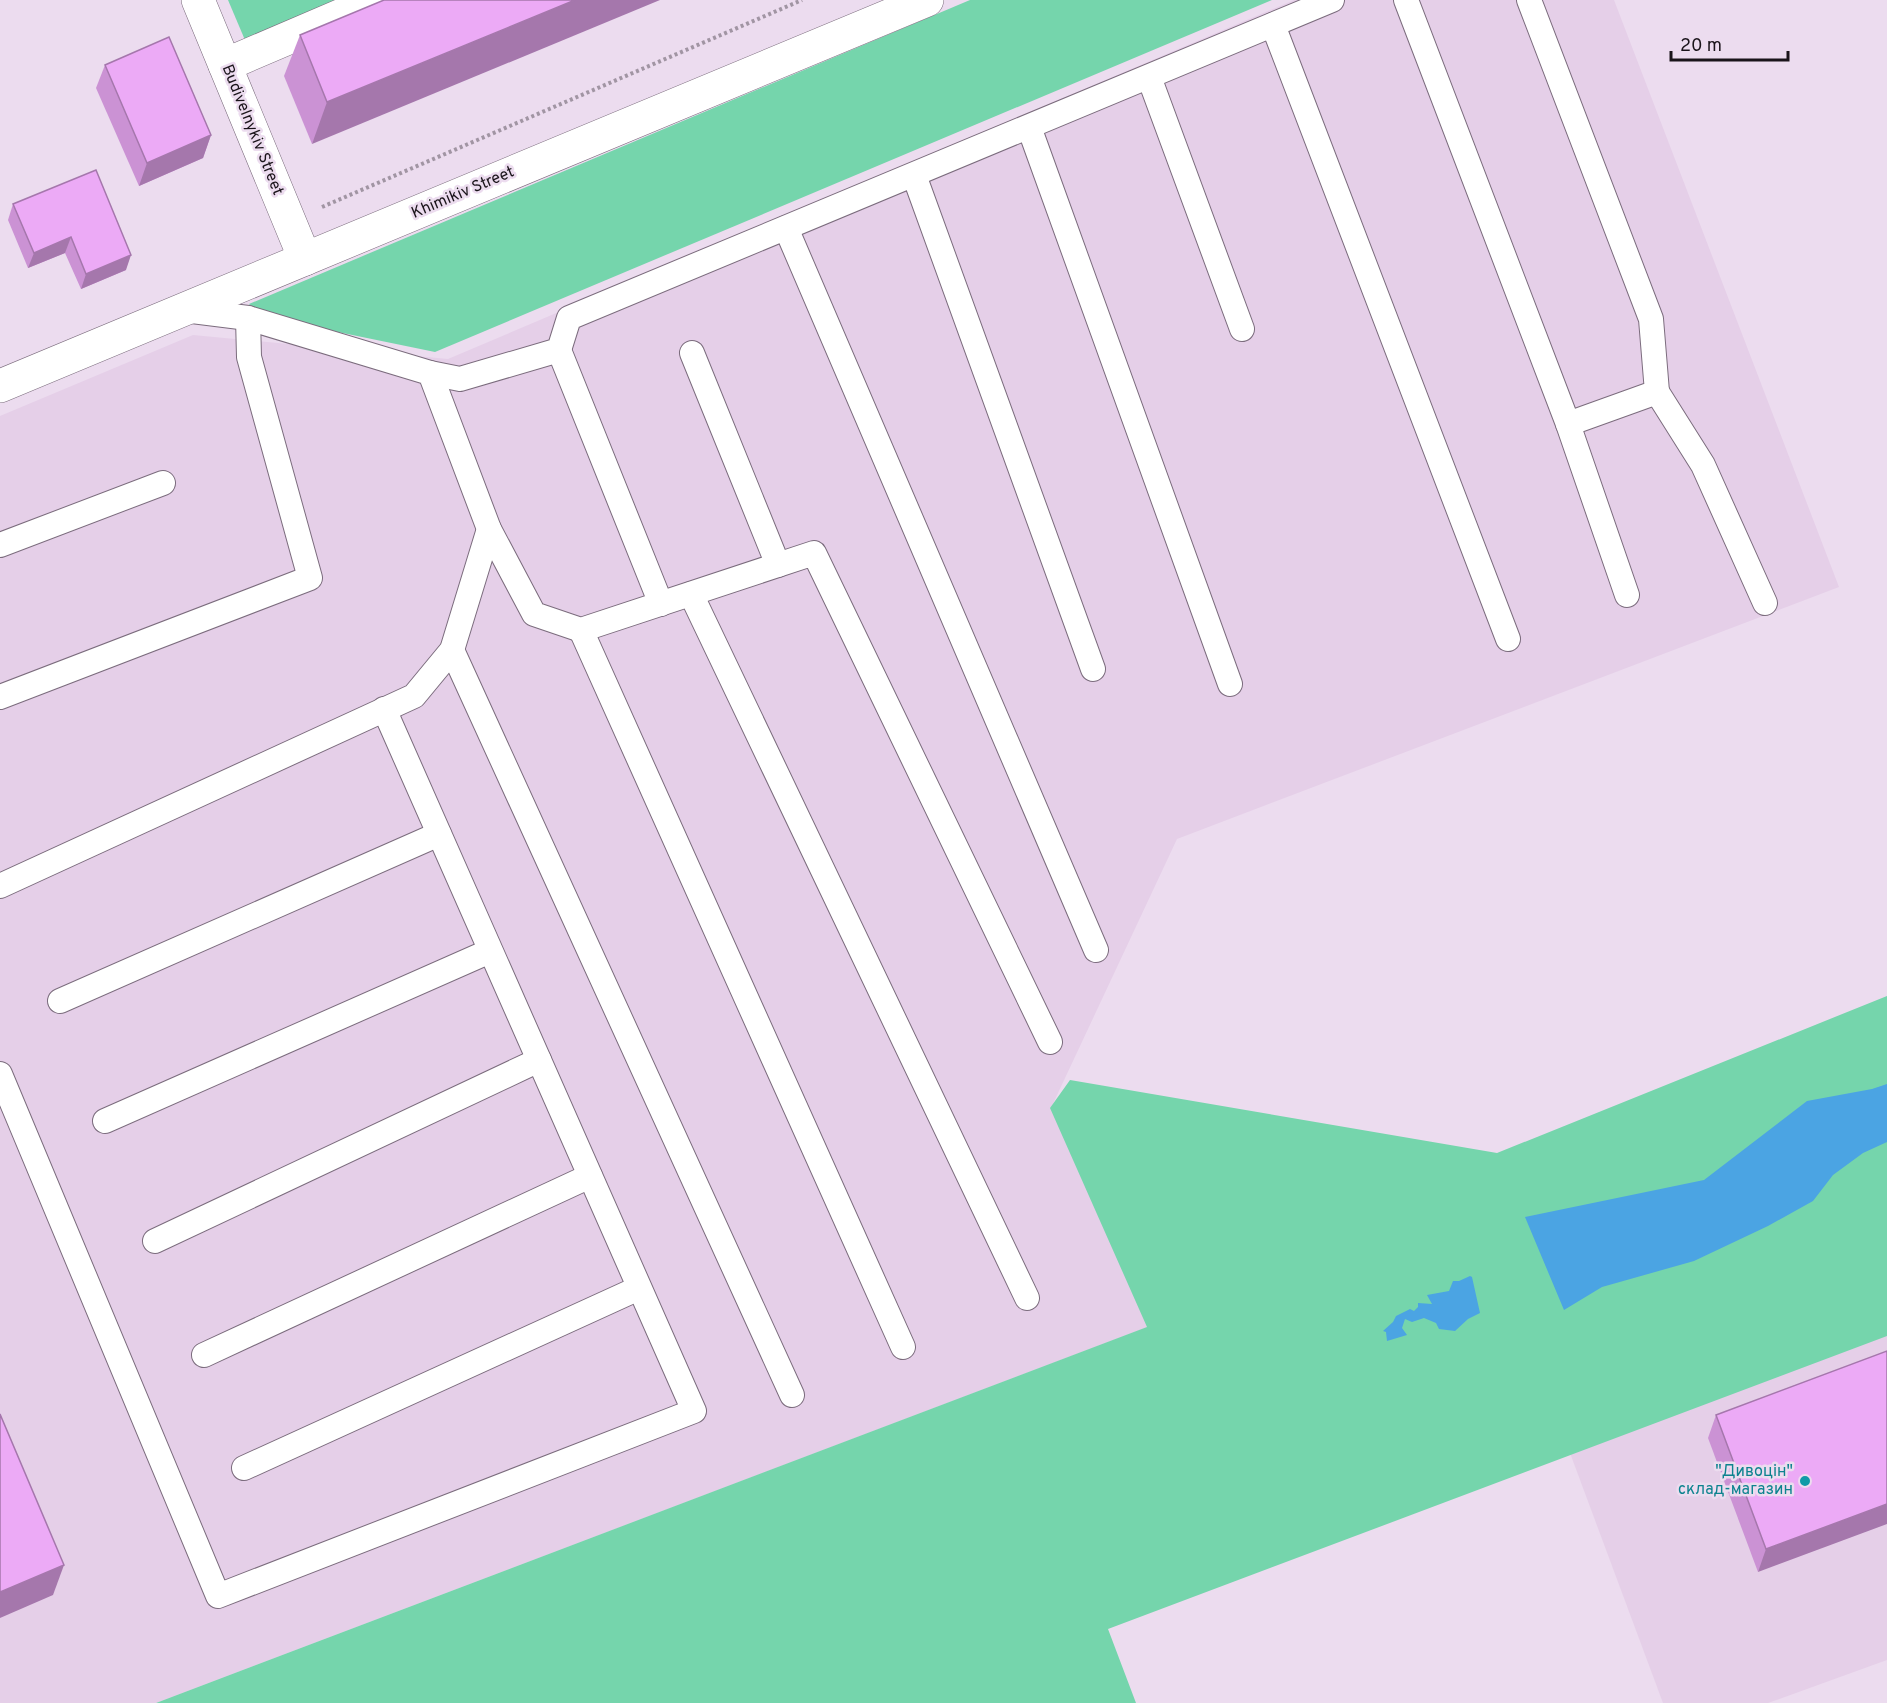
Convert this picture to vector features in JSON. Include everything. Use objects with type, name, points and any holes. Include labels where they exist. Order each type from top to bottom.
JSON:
[{"type":"street","name":"Budivelnykiv Street","points":[[198,0],[305,259]]},
{"type":"street","points":[[225,65],[377,0]]},
{"type":"street","name":"Khimikiv Street","points":[[0,386],[927,0]]},
{"type":"lane","points":[[661,604],[559,350],[569,318],[1332,0]]},
{"type":"lane","points":[[1406,0],[1568,424],[1627,595]]},
{"type":"lane","points":[[1529,0],[1651,319],[1657,392],[1703,465],[1765,603]]},
{"type":"lane","points":[[1273,25],[1509,639]]},
{"type":"lane","points":[[1149,77],[1242,329]]},
{"type":"lane","points":[[1029,127],[1230,684]]},
{"type":"lane","points":[[914,175],[1093,669]]},
{"type":"lane","points":[[786,228],[1096,950]]},
{"type":"lane","points":[[184,310],[248,318],[430,374],[460,379],[559,350]]},
{"type":"lane","points":[[0,697],[310,578],[249,357],[248,318]]},
{"type":"lane","points":[[692,353],[778,565]]},
{"type":"lane","points":[[430,374],[489,529],[534,614],[582,630],[814,553],[1050,1042]]},
{"type":"lane","points":[[1568,424],[1657,392]]},
{"type":"lane","points":[[0,545],[163,483]]},
{"type":"lane","points":[[0,886],[414,696],[452,650],[489,529]]},
{"type":"lane","points":[[691,594],[1027,1298]]},
{"type":"lane","points":[[582,630],[903,1347]]},
{"type":"lane","points":[[452,650],[792,1395]]},
{"type":"lane","points":[[0,1074],[218,1596],[694,1411],[384,710]]},
{"type":"lane","points":[[60,1001],[439,834]]},
{"type":"lane","points":[[105,1121],[490,951]]},
{"type":"lane","points":[[155,1241],[539,1060]]},
{"type":"lane","points":[[204,1355],[590,1176]]},
{"type":"lane","points":[[244,1468],[639,1288]]},
{"type":"shaded area","points":[[1294,0],[1614,0],[1839,587],[1177,839],[1051,1108],[1148,1327],[156,1703],[0,1703],[0,416],[193,335],[448,359]]},
{"type":"shaded area","points":[[1887,1335],[1887,1660],[1768,1703],[1663,1703],[1570,1453]]},
{"type":"green space","points":[[228,0],[414,0],[256,66]]},
{"type":"green space","points":[[970,0],[1272,0],[435,352],[260,316],[249,304]]},
{"type":"green space","points":[[1887,996],[1887,1336],[1108,1629],[1136,1703],[156,1703],[1147,1327],[1050,1108],[1070,1080],[1497,1153]]},
{"type":"water","points":[[1887,1084],[1887,1142],[1863,1153],[1833,1175],[1813,1201],[1768,1226],[1694,1261],[1602,1287],[1564,1310],[1525,1217],[1704,1180],[1807,1101]]},
{"type":"water","points":[[1470,1276],[1480,1313],[1468,1319],[1455,1331],[1439,1329],[1436,1323],[1424,1318],[1412,1322],[1405,1319],[1402,1328],[1407,1335],[1387,1341],[1386,1332],[1383,1331],[1396,1316],[1410,1309],[1414,1311],[1418,1303],[1432,1304],[1427,1295],[1449,1291],[1453,1281]]},
{"type":"building","points":[[384,0],[575,0],[327,102],[300,35]]},
{"type":"building","points":[[169,37],[211,135],[147,163],[105,65]]},
{"type":"building","points":[[96,170],[131,255],[86,274],[71,237],[34,253],[13,204]]},
{"type":"building","name":"\"Дивоцін\" склад-магазин","points":[[1887,1351],[1887,1504],[1766,1549],[1716,1415]]},
{"type":"building","points":[[0,1414],[64,1565],[0,1592]]},
{"type":"place","name":"\"Дивоцін\" склад-магазин","points":[[1805,1481]]}]
